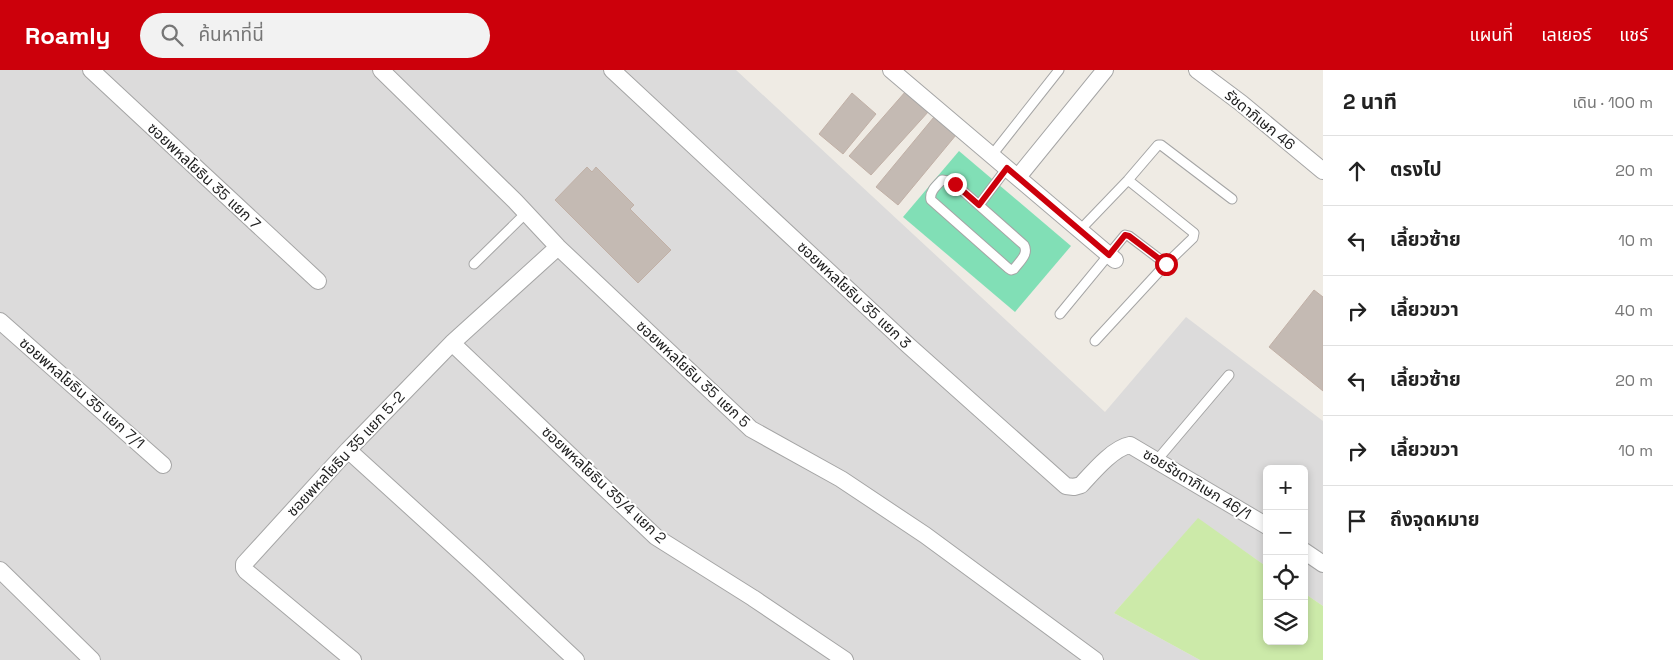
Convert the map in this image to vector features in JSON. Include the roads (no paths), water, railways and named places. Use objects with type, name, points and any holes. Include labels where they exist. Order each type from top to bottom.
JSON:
[{"type":"street","name":"ซอยพหลโยธิน 35 แยก 7","points":[[91,70],[318,281]]},
{"type":"street","name":"ซอยพหลโยธิน 35 แยก 5","points":[[381,70],[558,247],[751,429],[841,479],[926,535],[1095,660]]},
{"type":"street","name":"ซอยพหลโยธิน 35 แยก 3","points":[[612,70],[909,346],[1066,486],[1074,487],[1081,484],[1103,464]]},
{"type":"street","points":[[891,70],[1112,257]]},
{"type":"street","points":[[1012,173],[1105,70]]},
{"type":"street","name":"รัชดาภิเษก 46","points":[[1197,70],[1241,103],[1323,171]]},
{"type":"street","name":"ซอยพหลโยธิน 35 แยก 5-2","points":[[353,660],[244,568],[244,564],[348,450],[452,343],[558,247]]},
{"type":"street","name":"ซอยพหลโยธิน 35 แยก 7/1","points":[[0,321],[163,465]]},
{"type":"street","name":"ซอยพหลโยธิน 35/4 แยก 2","points":[[452,343],[656,537],[753,598],[845,660]]},
{"type":"street","name":"ซอยรัชดาภิเษก 46/1","points":[[1103,464],[1124,446],[1130,445],[1263,524]]},
{"type":"street","points":[[348,450],[576,660]]},
{"type":"street","points":[[1308,554],[1323,564]]},
{"type":"street","points":[[0,570],[92,660]]},
{"type":"lane","points":[[992,155],[1059,70]]},
{"type":"lane","points":[[1080,230],[1128,180],[1158,145],[1161,145],[1232,199]]},
{"type":"lane","points":[[979,205],[1012,173]]},
{"type":"lane","points":[[942,180],[948,181],[955,184],[979,205],[1024,244],[1026,254],[1014,269],[1008,268],[931,200],[930,196],[942,180]]},
{"type":"lane","points":[[1095,341],[1166,264],[1193,238],[1194,233],[1128,180]]},
{"type":"lane","points":[[474,264],[526,213]]},
{"type":"lane","points":[[1060,314],[1112,257],[1125,235],[1166,264]]},
{"type":"lane","points":[[1157,460],[1229,375]]}]
